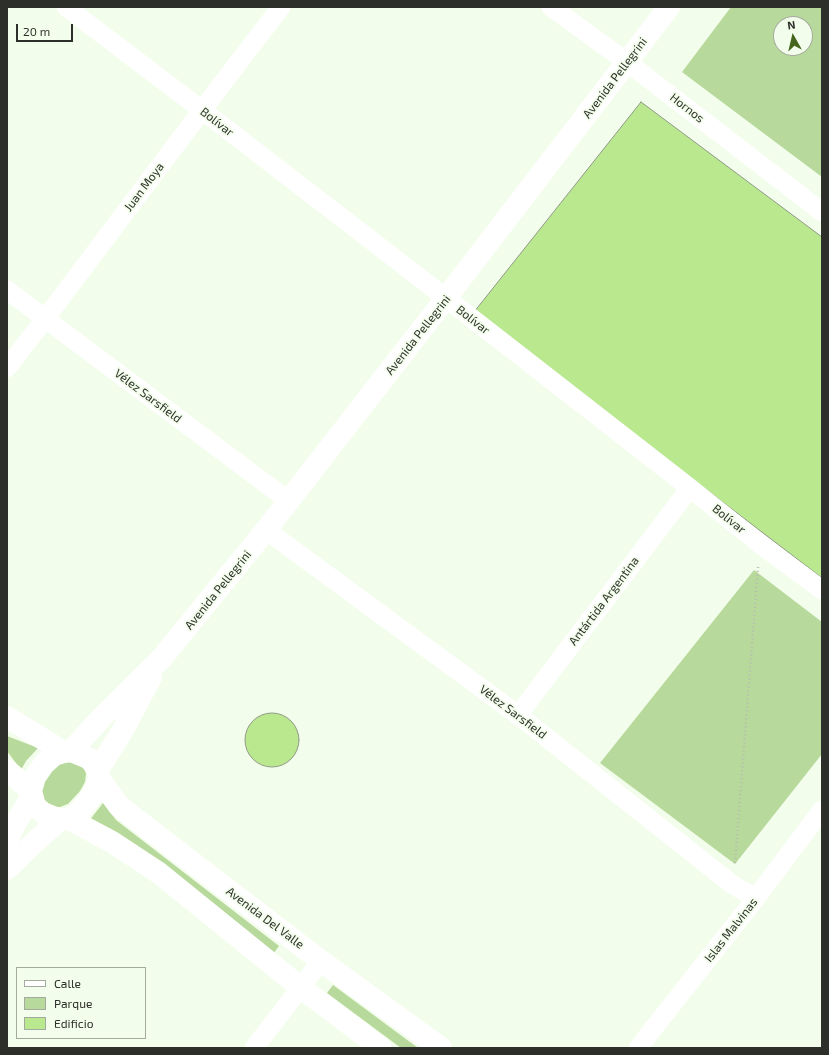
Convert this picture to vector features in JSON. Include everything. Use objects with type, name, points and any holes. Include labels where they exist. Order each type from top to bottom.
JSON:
[{"type":"main road","name":"Avenida Pellegrini","points":[[68,751],[162,659],[290,501],[669,7]]},
{"type":"main road","name":"Avenida Pellegrini","points":[[98,774],[162,659]]},
{"type":"main road","points":[[7,717],[68,751],[81,754],[90,759],[98,774],[96,788],[89,800],[78,813],[64,819],[38,839],[7,869]]},
{"type":"main road","points":[[7,841],[32,793],[35,777],[44,764],[54,755],[68,751]]},
{"type":"main road","points":[[7,770],[32,793],[35,806],[43,813],[64,819],[112,842],[159,873],[300,988],[380,1048]]},
{"type":"main road","name":"Avenida Del Valle","points":[[98,774],[120,806],[321,961],[441,1048]]},
{"type":"street","name":"Bolívar","points":[[66,7],[446,298],[760,544],[822,590]]},
{"type":"street","name":"Juan Moya","points":[[7,368],[281,7]]},
{"type":"street","name":"Hornos","points":[[551,7],[627,62],[822,212]]},
{"type":"street","name":"Vélez Sarsfield","points":[[7,290],[290,501]]},
{"type":"street","name":"Antártida Argentina","points":[[518,715],[690,488]]},
{"type":"street","name":"Vélez Sarsfield","points":[[266,530],[518,715],[733,885],[756,898]]},
{"type":"street","name":"Islas Malvinas","points":[[638,1048],[756,898],[822,810]]},
{"type":"street","points":[[254,1048],[321,961]]},
{"type":"path","points":[[733,885],[760,544]]},
{"type":"green space","points":[[731,7],[822,7],[822,177],[682,72]]},
{"type":"green space","points":[[754,570],[822,622],[822,754],[735,864],[600,763]]},
{"type":"green space","points":[[7,736],[38,748],[26,761],[21,770],[7,751]]},
{"type":"green space","points":[[70,760],[84,767],[86,774],[85,782],[80,791],[68,804],[60,807],[51,807],[40,796],[44,777],[54,764]]},
{"type":"green space","points":[[103,803],[116,820],[279,946],[273,954],[109,828],[89,821]]},
{"type":"green space","points":[[333,985],[418,1048],[401,1048],[327,993]]},
{"type":"building","points":[[641,102],[822,237],[822,578],[474,312]]},
{"type":"building","points":[[272,713],[282,715],[291,721],[297,730],[299,740],[297,750],[291,759],[282,765],[272,767],[262,765],[253,759],[247,750],[245,740],[247,730],[253,721],[262,715]]}]
